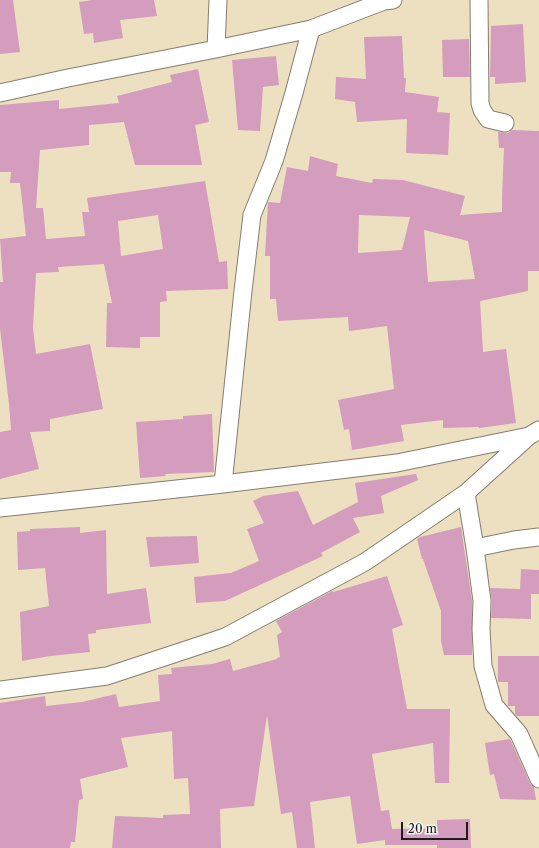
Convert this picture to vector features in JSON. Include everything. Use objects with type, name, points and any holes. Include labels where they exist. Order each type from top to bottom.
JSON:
[{"type":"street","points":[[216,49],[218,0]]},
{"type":"street","points":[[0,93],[311,29],[388,0]]},
{"type":"street","points":[[479,0],[480,102],[482,110],[488,118],[506,123]]},
{"type":"street","points":[[223,484],[252,215],[274,161],[311,29]]},
{"type":"street","points":[[0,508],[223,484],[397,463],[534,433]]},
{"type":"street","points":[[0,690],[107,676],[225,637],[365,562],[466,494],[534,433]]},
{"type":"street","points":[[466,494],[482,601],[481,629],[483,666],[494,705],[519,734],[539,779]]},
{"type":"street","points":[[475,548],[539,537]]},
{"type":"building","points":[[0,0],[13,0],[20,52],[0,54]]},
{"type":"building","points":[[92,0],[154,0],[157,16],[120,20],[123,38],[94,43],[93,33],[84,34],[79,2]]},
{"type":"building","points":[[523,24],[526,82],[495,84],[495,77],[490,77],[491,26]]},
{"type":"building","points":[[402,36],[404,78],[406,78],[405,92],[439,97],[437,112],[450,113],[448,155],[406,153],[407,119],[357,122],[355,102],[335,99],[336,77],[366,79],[364,37]]},
{"type":"building","points":[[469,39],[470,77],[443,77],[442,40]]},
{"type":"building","points":[[276,56],[279,85],[263,87],[260,131],[238,130],[232,60]]},
{"type":"building","points":[[198,69],[209,122],[195,125],[202,165],[135,165],[124,122],[89,125],[89,145],[40,150],[36,208],[43,208],[46,239],[85,236],[82,212],[89,212],[87,198],[205,181],[219,262],[227,261],[228,289],[166,291],[167,301],[160,302],[160,337],[140,337],[140,348],[106,347],[107,303],[112,303],[104,264],[58,267],[59,272],[36,273],[33,328],[36,354],[90,344],[103,409],[50,419],[50,431],[30,432],[39,469],[0,479],[0,432],[11,430],[0,329],[0,282],[3,282],[0,239],[26,236],[20,183],[10,183],[11,172],[0,172],[0,105],[59,100],[59,109],[119,103],[117,96],[172,82],[170,75]],"holes":[[[158,215],[163,249],[121,256],[118,221]]]},
{"type":"building","points":[[512,130],[539,131],[539,271],[528,271],[528,291],[480,301],[483,352],[506,349],[516,423],[479,428],[443,428],[443,420],[401,425],[404,441],[352,450],[349,429],[344,430],[338,400],[394,389],[387,326],[349,331],[348,317],[278,321],[276,299],[270,299],[270,256],[265,256],[268,202],[280,203],[287,167],[308,171],[310,156],[338,164],[336,176],[372,183],[373,179],[403,180],[465,196],[460,215],[502,212],[504,148],[499,148],[498,132],[508,133]],"holes":[[[359,215],[410,217],[402,250],[358,253]],[[424,230],[468,241],[475,279],[428,282]]]},
{"type":"building","points":[[212,414],[214,472],[165,474],[166,476],[140,478],[136,422],[183,419],[183,416]]},
{"type":"building","points":[[416,474],[418,480],[381,496],[384,513],[353,518],[360,532],[321,553],[323,556],[225,601],[196,603],[194,577],[231,573],[259,561],[247,529],[264,523],[253,501],[263,496],[298,491],[313,525],[358,502],[355,483]]},
{"type":"building","points":[[80,527],[80,533],[106,530],[107,594],[146,588],[151,623],[96,630],[96,633],[88,634],[90,652],[50,656],[22,661],[20,612],[49,606],[45,568],[18,570],[17,532],[30,531],[30,529]]},
{"type":"building","points":[[461,527],[472,601],[472,655],[444,655],[441,641],[441,611],[422,559],[417,539]]},
{"type":"building","points":[[197,536],[199,563],[150,567],[146,537]]},
{"type":"building","points":[[521,569],[539,570],[539,594],[531,594],[531,619],[491,618],[492,601],[490,588],[520,589]]},
{"type":"building","points":[[387,576],[403,625],[392,629],[407,709],[450,709],[449,783],[435,783],[433,743],[372,754],[381,811],[389,810],[392,829],[437,828],[437,820],[470,819],[471,848],[437,848],[437,845],[385,845],[385,840],[357,844],[350,796],[310,802],[315,848],[297,848],[292,812],[281,814],[267,715],[254,806],[220,809],[221,848],[112,848],[115,816],[163,818],[163,815],[190,814],[188,778],[174,779],[172,731],[121,738],[128,767],[80,779],[83,799],[79,800],[75,842],[71,842],[70,848],[0,848],[0,703],[45,696],[46,706],[82,702],[116,694],[119,707],[160,701],[158,675],[172,674],[171,668],[212,664],[230,659],[233,671],[277,659],[280,657],[277,635],[282,632],[276,621],[332,591],[333,592]]},
{"type":"building","points":[[498,656],[539,656],[539,716],[517,716],[515,714],[515,706],[508,706],[508,682],[498,682]]},
{"type":"building","points":[[510,739],[530,783],[534,787],[536,800],[500,799],[494,774],[490,775],[485,743]]}]
